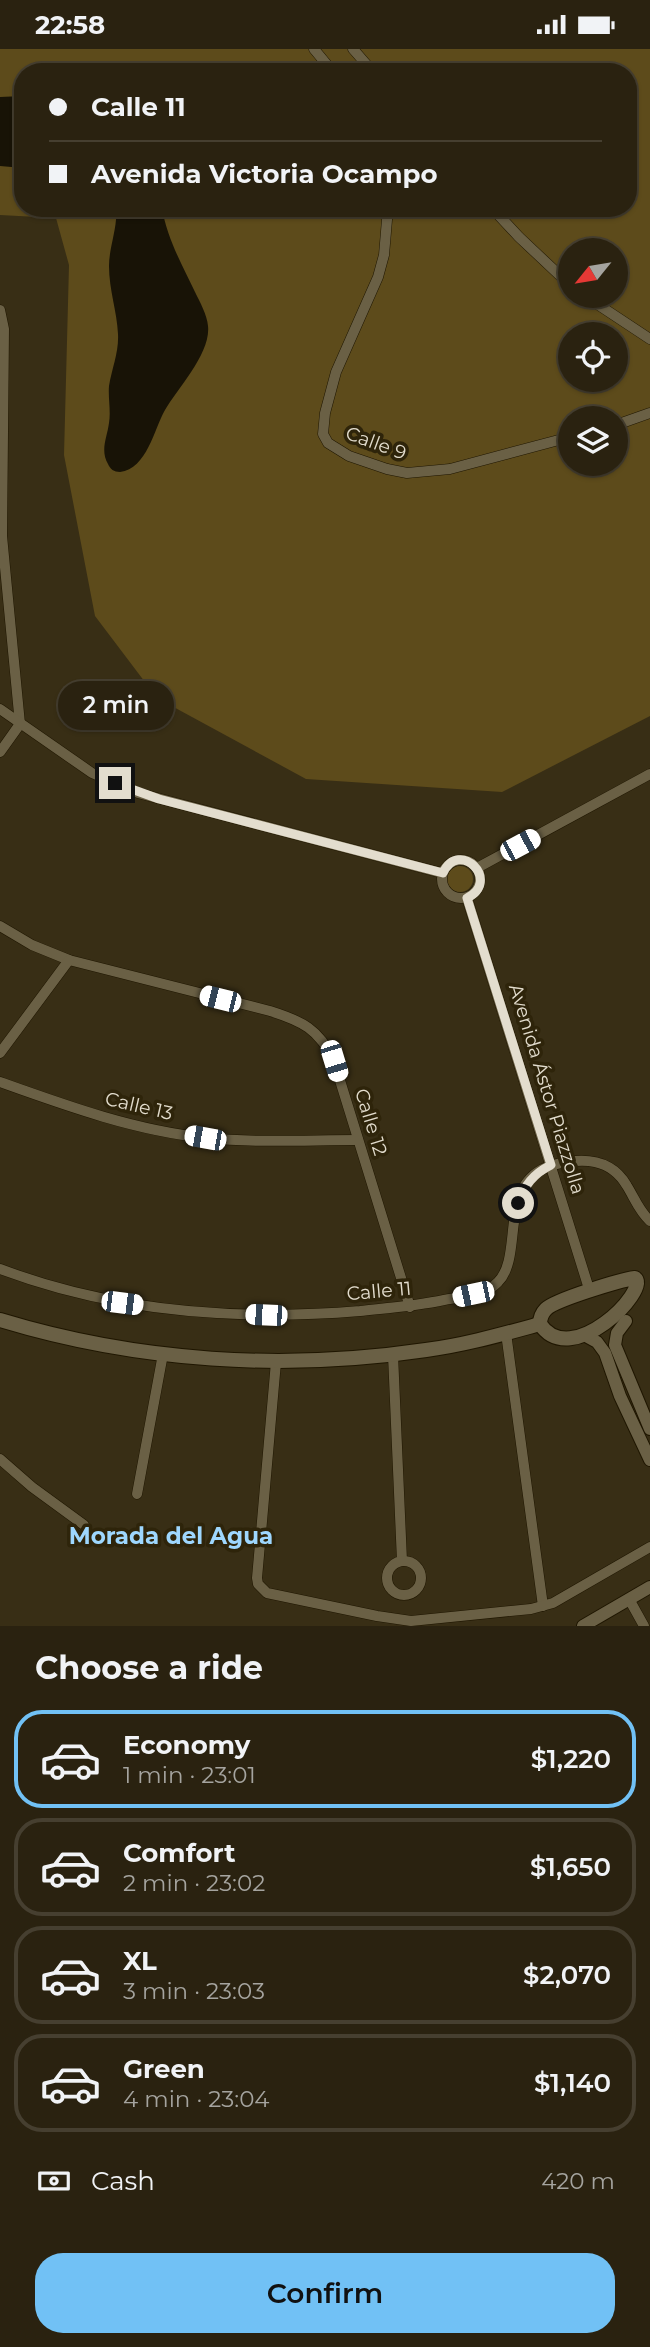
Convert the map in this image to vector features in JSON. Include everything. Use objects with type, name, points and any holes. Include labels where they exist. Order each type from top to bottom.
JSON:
[{"type":"main road","points":[[635,1278],[641,1280],[647,1295],[626,1321],[607,1331],[586,1336],[554,1335],[544,1330],[540,1324],[541,1316],[549,1307],[635,1278]]},
{"type":"main road","points":[[0,1320],[60,1337],[163,1354],[276,1362],[356,1359],[429,1350],[540,1324]]},
{"type":"street","points":[[314,49],[326,63]]},
{"type":"street","points":[[353,49],[365,63]]},
{"type":"street","name":"Calle 9","points":[[387,217],[386,243],[378,277],[336,372],[325,413],[323,434],[328,443],[349,456],[387,470],[407,473],[450,469],[558,440]]},
{"type":"street","points":[[500,217],[558,274]]},
{"type":"street","points":[[603,308],[650,339]]},
{"type":"street","points":[[0,310],[4,328],[1,434],[3,563],[20,724],[0,752]]},
{"type":"street","points":[[628,421],[650,413]]},
{"type":"street","points":[[0,709],[92,773],[138,793],[443,873]]},
{"type":"street","points":[[477,868],[650,774]]},
{"type":"street","points":[[455,861],[467,861],[477,868],[480,885],[472,895],[461,899],[450,895],[443,885],[445,868],[455,861]]},
{"type":"street","name":"Avenida Ástor Piazzolla","points":[[467,898],[590,1291]]},
{"type":"street","name":"Calle 12","points":[[0,926],[32,945],[69,960],[270,1011],[302,1023],[316,1032],[327,1045],[334,1061],[410,1307]]},
{"type":"street","points":[[0,1053],[69,960]]},
{"type":"street","name":"Calle 13","points":[[0,1082],[108,1118],[205,1138],[358,1140]]},
{"type":"street","points":[[551,1165],[583,1160],[605,1163],[621,1177],[643,1215],[650,1221]]},
{"type":"street","name":"Calle 11","points":[[0,1269],[68,1291],[122,1303],[173,1310],[312,1315],[410,1307],[473,1294],[501,1280],[506,1271],[514,1217],[523,1190],[539,1171],[551,1165]]},
{"type":"street","points":[[626,1321],[617,1333],[615,1345],[650,1429]]},
{"type":"street","points":[[506,1333],[543,1607]]},
{"type":"street","points":[[586,1336],[597,1342],[605,1353],[620,1396],[650,1460]]},
{"type":"street","points":[[137,1494],[163,1354]]},
{"type":"street","points":[[393,1355],[402,1561]]},
{"type":"street","points":[[276,1362],[257,1578],[262,1589],[274,1596],[411,1621],[543,1607],[650,1547]]},
{"type":"street","points":[[0,1459],[32,1487],[84,1525]]},
{"type":"street","points":[[583,1626],[650,1587]]},
{"type":"street","points":[[629,1599],[644,1626]]},
{"type":"shaded area","points":[[0,49],[650,49],[650,716],[502,792],[306,779],[157,698],[95,616],[64,455],[69,265],[56,218],[37,217],[637,217],[637,63],[14,63],[14,216],[0,215]]},
{"type":"shaded area","points":[[14,96],[14,167],[0,166],[0,97]]},
{"type":"shaded area","points":[[116,217],[164,217],[171,241],[203,309],[208,326],[208,336],[199,359],[165,410],[143,456],[137,464],[120,472],[110,467],[104,449],[110,418],[109,386],[118,341],[109,266]]},
{"type":"shaded area","points":[[460,866],[470,869],[473,879],[470,889],[460,892],[450,889],[447,879],[450,869]]},
{"type":"district","name":"Morada del Agua","points":[[171,1536]]},
{"type":"route","points":[[115,783],[159,799],[443,873],[450,864],[461,860],[477,868],[480,885],[477,891],[467,898],[551,1165],[530,1180],[518,1203]]}]
